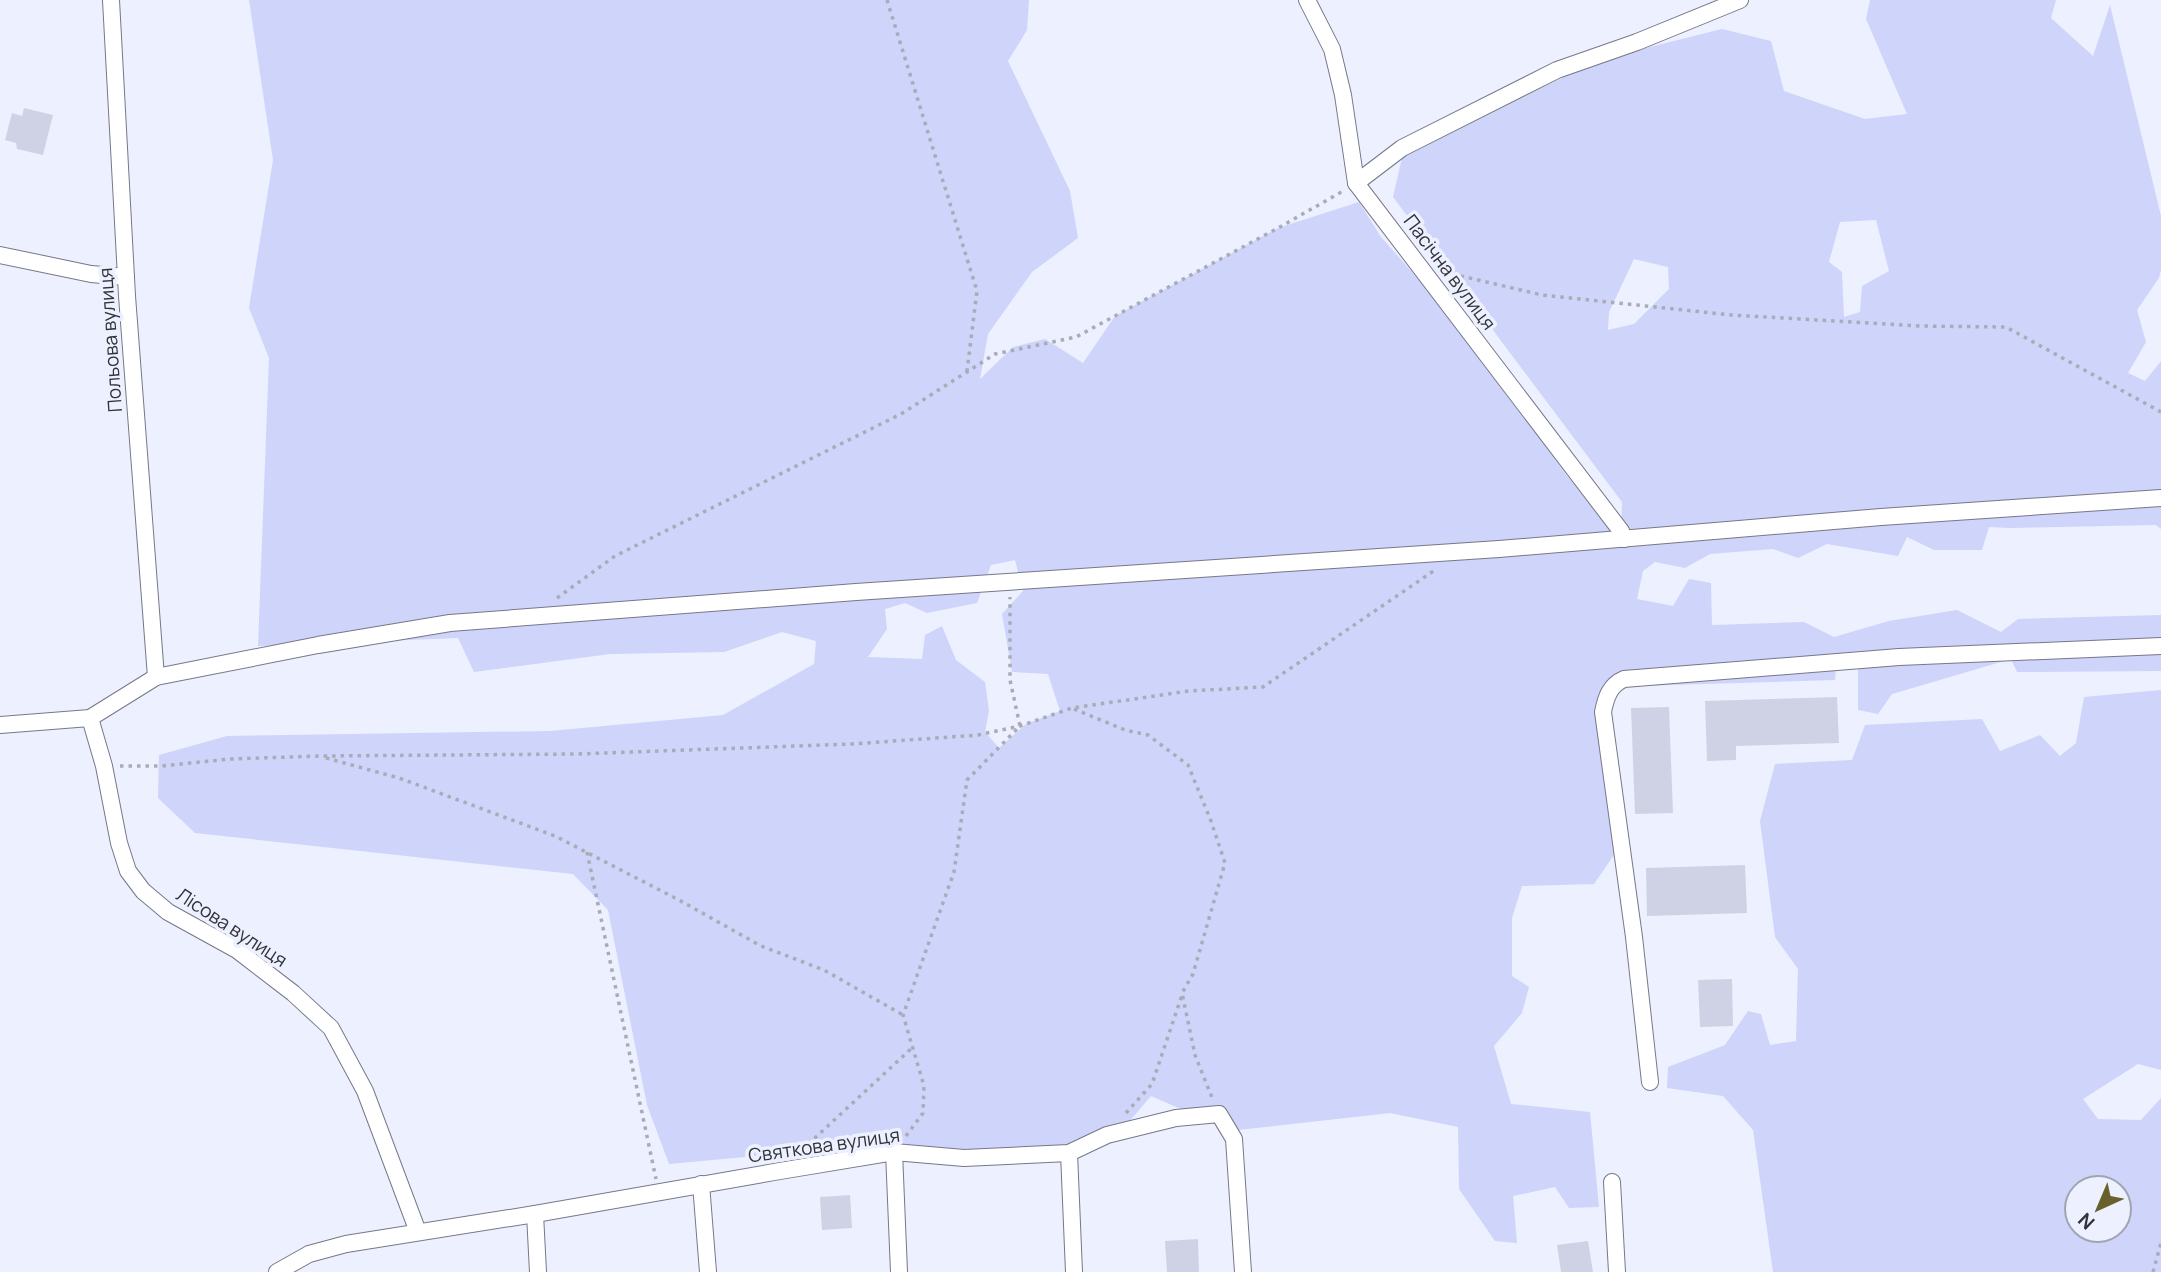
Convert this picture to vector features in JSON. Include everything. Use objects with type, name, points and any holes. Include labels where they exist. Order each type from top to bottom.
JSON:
[{"type":"street","name":"Польова вулиця","points":[[111,0],[126,277],[156,677]]},
{"type":"street","name":"Пасічна вулиця","points":[[1307,0],[1332,49],[1343,95],[1356,183],[1622,531],[1624,539]]},
{"type":"street","points":[[1356,183],[1402,148],[1557,70],[1637,42],[1740,0]]},
{"type":"street","points":[[0,255],[91,274],[126,277]]},
{"type":"street","points":[[0,725],[90,718],[156,677],[318,645],[450,623],[2161,498]]},
{"type":"street","points":[[1650,1082],[1634,937],[1603,712],[1606,695],[1617,683],[1624,679],[1899,657],[2161,646]]},
{"type":"street","name":"Лісова вулиця","points":[[90,718],[128,871],[143,891],[168,912],[237,950],[293,993],[331,1028],[365,1091],[418,1232]]},
{"type":"street","points":[[1219,1114],[1234,1139],[1243,1272]]},
{"type":"street","name":"Святкова вулиця","points":[[277,1272],[309,1254],[346,1244],[536,1214],[659,1191],[894,1152],[964,1158],[1069,1153],[1107,1135],[1176,1118],[1219,1114]]},
{"type":"street","points":[[894,1152],[898,1272]]},
{"type":"street","points":[[1069,1153],[1074,1272]]},
{"type":"street","points":[[1612,1182],[1618,1272]]},
{"type":"street","points":[[701,1184],[708,1272]]},
{"type":"street","points":[[536,1214],[538,1272]]},
{"type":"path","points":[[887,0],[977,291],[967,371]]},
{"type":"path","points":[[529,618],[615,556],[901,414],[995,354],[1076,337],[1356,183]]},
{"type":"path","points":[[1419,265],[1542,295],[1731,316],[1920,326],[2006,327],[2161,412]]},
{"type":"path","points":[[104,766],[162,766],[229,759],[320,756],[577,754],[852,744],[978,735],[1020,726],[1072,708],[1189,691],[1263,687],[1428,573]]},
{"type":"path","points":[[1010,581],[1010,680],[1020,726]]},
{"type":"path","points":[[1072,708],[1125,730],[1148,735],[1188,765],[1226,863],[1193,974],[1182,993],[1152,1084],[1125,1115]]},
{"type":"path","points":[[894,1152],[923,1113],[924,1086],[903,1015],[954,872],[967,780],[1020,726]]},
{"type":"path","points":[[320,756],[398,778],[555,836],[761,946],[824,970],[903,1015]]},
{"type":"path","points":[[587,852],[659,1191]]},
{"type":"path","points":[[1182,993],[1195,1055],[1219,1114]]},
{"type":"path","points":[[800,1152],[913,1047]]},
{"type":"path","points":[[2153,1272],[2161,1242]]},
{"type":"shaded area","points":[[249,0],[1029,0],[1027,30],[1008,61],[1070,191],[1078,238],[1032,272],[988,334],[980,379],[1013,347],[1045,339],[1083,363],[1115,316],[1278,228],[1359,202],[1381,237],[1451,316],[1567,476],[1626,542],[1621,531],[1622,502],[1393,197],[1402,158],[1598,60],[1722,29],[1771,41],[1784,91],[1865,119],[1907,114],[1866,19],[1870,0],[2056,0],[2051,18],[2093,56],[2110,5],[2161,216],[2159,278],[2137,310],[2146,342],[2128,373],[2145,381],[2161,361],[2161,529],[2156,525],[1989,527],[1982,550],[1934,550],[1907,537],[1898,556],[1827,544],[1798,558],[1773,549],[1710,554],[1685,568],[1655,562],[1643,571],[1637,599],[1673,606],[1689,579],[1711,583],[1712,625],[1804,622],[1834,637],[1889,621],[1957,610],[2001,632],[2018,619],[2161,615],[2161,671],[2017,672],[2011,659],[1892,694],[1878,714],[1858,710],[1858,661],[1837,656],[1835,680],[1605,687],[1616,852],[1594,884],[1522,886],[1512,918],[1512,976],[1529,987],[1522,1013],[1494,1046],[1511,1104],[1590,1112],[1599,1207],[1569,1208],[1555,1187],[1513,1196],[1517,1243],[1495,1241],[1459,1189],[1458,1127],[1390,1113],[1238,1130],[1204,1119],[1151,1096],[1111,1143],[929,1154],[790,1153],[669,1164],[647,1105],[608,910],[573,874],[195,833],[158,798],[159,755],[227,736],[550,731],[723,715],[814,664],[816,641],[782,632],[724,652],[610,654],[474,672],[458,638],[258,646],[269,358],[249,308],[273,160]],"holes":[[[1876,220],[1889,271],[1862,286],[1860,312],[1844,317],[1842,272],[1829,262],[1840,222]],[[1634,259],[1668,267],[1669,289],[1634,324],[1608,330],[1609,312]],[[1015,560],[1023,591],[1002,614],[1012,672],[1048,674],[1060,711],[1026,724],[999,748],[985,732],[989,711],[985,682],[956,660],[942,626],[925,635],[922,659],[868,657],[887,629],[885,609],[905,603],[927,613],[977,603],[991,565]]]},
{"type":"shaded area","points":[[2161,690],[2161,1070],[2138,1064],[2083,1099],[2098,1119],[2141,1120],[2161,1098],[2161,1272],[1773,1272],[1753,1130],[1723,1096],[1667,1088],[1668,1067],[1725,1045],[1748,1011],[1761,1014],[1770,1045],[1796,1041],[1798,969],[1775,937],[1760,821],[1775,764],[1852,760],[1865,725],[1982,719],[2000,751],[2040,735],[2060,756],[2076,743],[2084,697]]},
{"type":"building","points":[[24,108],[53,115],[43,155],[17,149],[16,143],[5,140],[12,113],[22,116]]},
{"type":"building","points":[[1837,697],[1839,743],[1736,746],[1736,760],[1707,761],[1705,701]]},
{"type":"building","points":[[1669,707],[1673,813],[1635,814],[1631,708]]},
{"type":"building","points":[[1745,865],[1747,913],[1647,916],[1646,868]]},
{"type":"building","points":[[1732,979],[1733,1026],[1700,1027],[1698,980]]},
{"type":"building","points":[[850,1195],[852,1228],[822,1230],[820,1197]]},
{"type":"building","points":[[1198,1239],[1199,1272],[1167,1272],[1165,1241]]},
{"type":"building","points":[[1588,1241],[1593,1272],[1561,1272],[1557,1245]]}]
